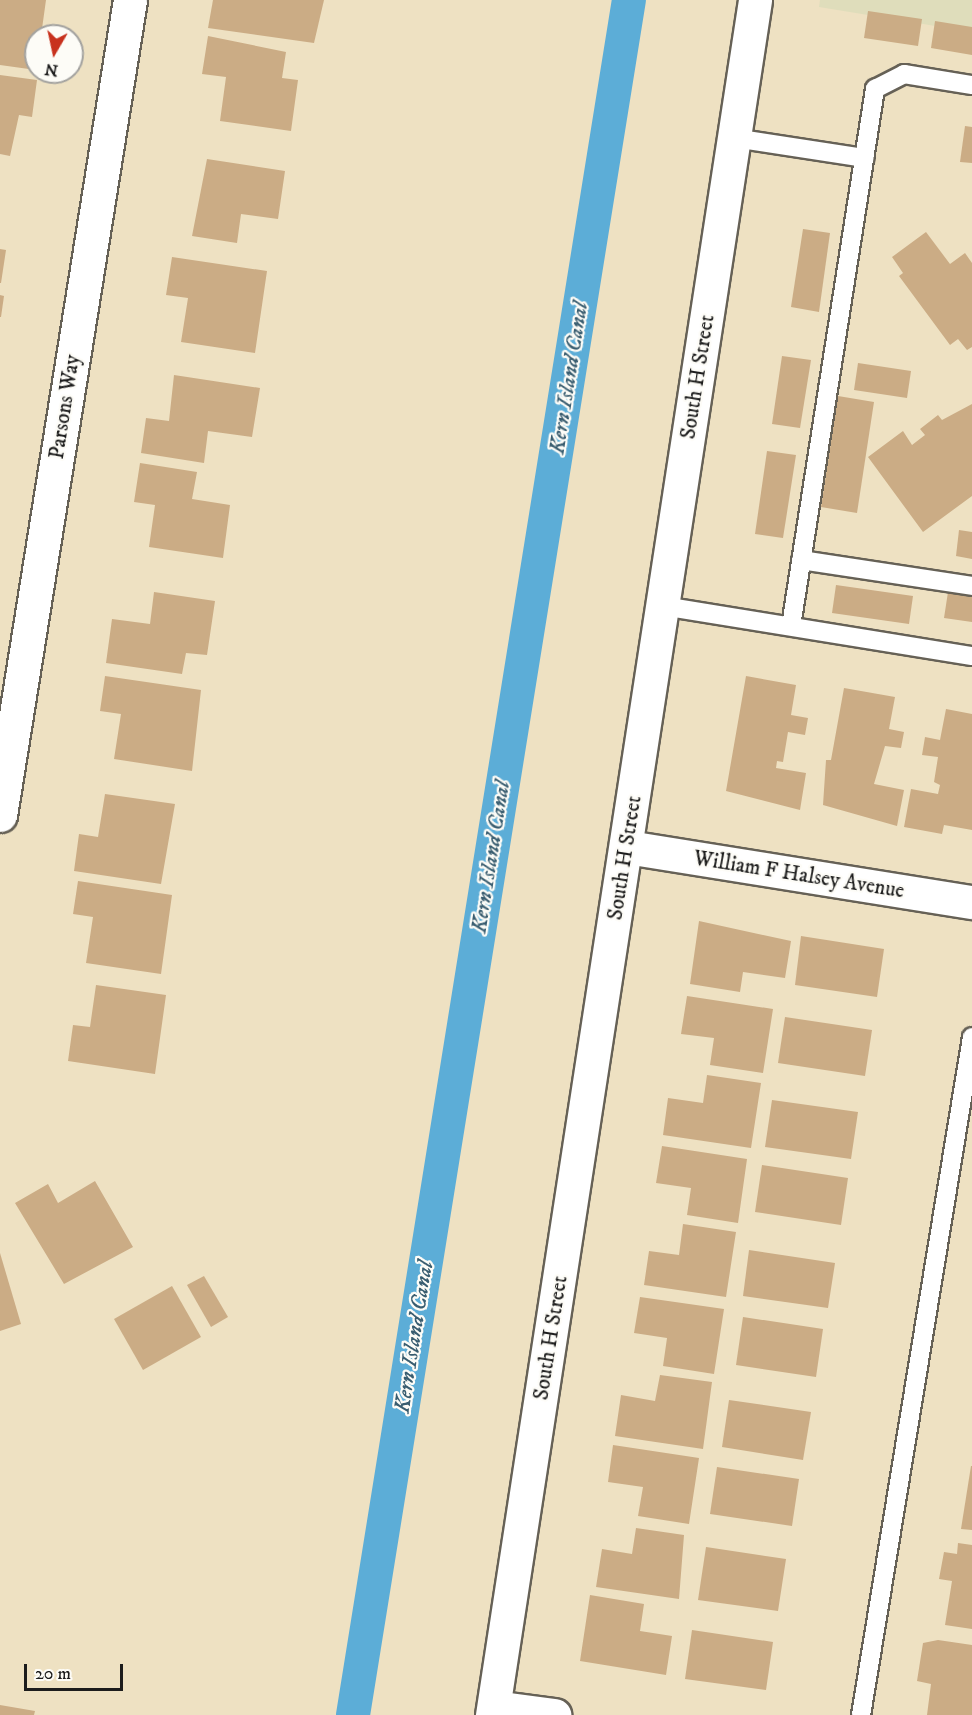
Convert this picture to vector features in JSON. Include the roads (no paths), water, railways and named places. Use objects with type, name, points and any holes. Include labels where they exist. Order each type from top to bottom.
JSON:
[{"type":"street","name":"Parsons Way","points":[[0,815],[130,0]]},
{"type":"street","name":"South H Street","points":[[493,1711],[755,0]]},
{"type":"street","name":"William F Halsey Avenue","points":[[627,847],[972,902]]},
{"type":"street","points":[[493,1711],[554,1715]]},
{"type":"lane","points":[[791,626],[875,89],[904,74],[972,85]]},
{"type":"lane","points":[[734,138],[864,158]]},
{"type":"lane","points":[[801,560],[972,586]]},
{"type":"lane","points":[[663,606],[972,656]]},
{"type":"lane","points":[[861,1715],[972,1037]]},
{"type":"waterway","name":"Kern Island Canal","points":[[353,1715],[629,0]]}]
